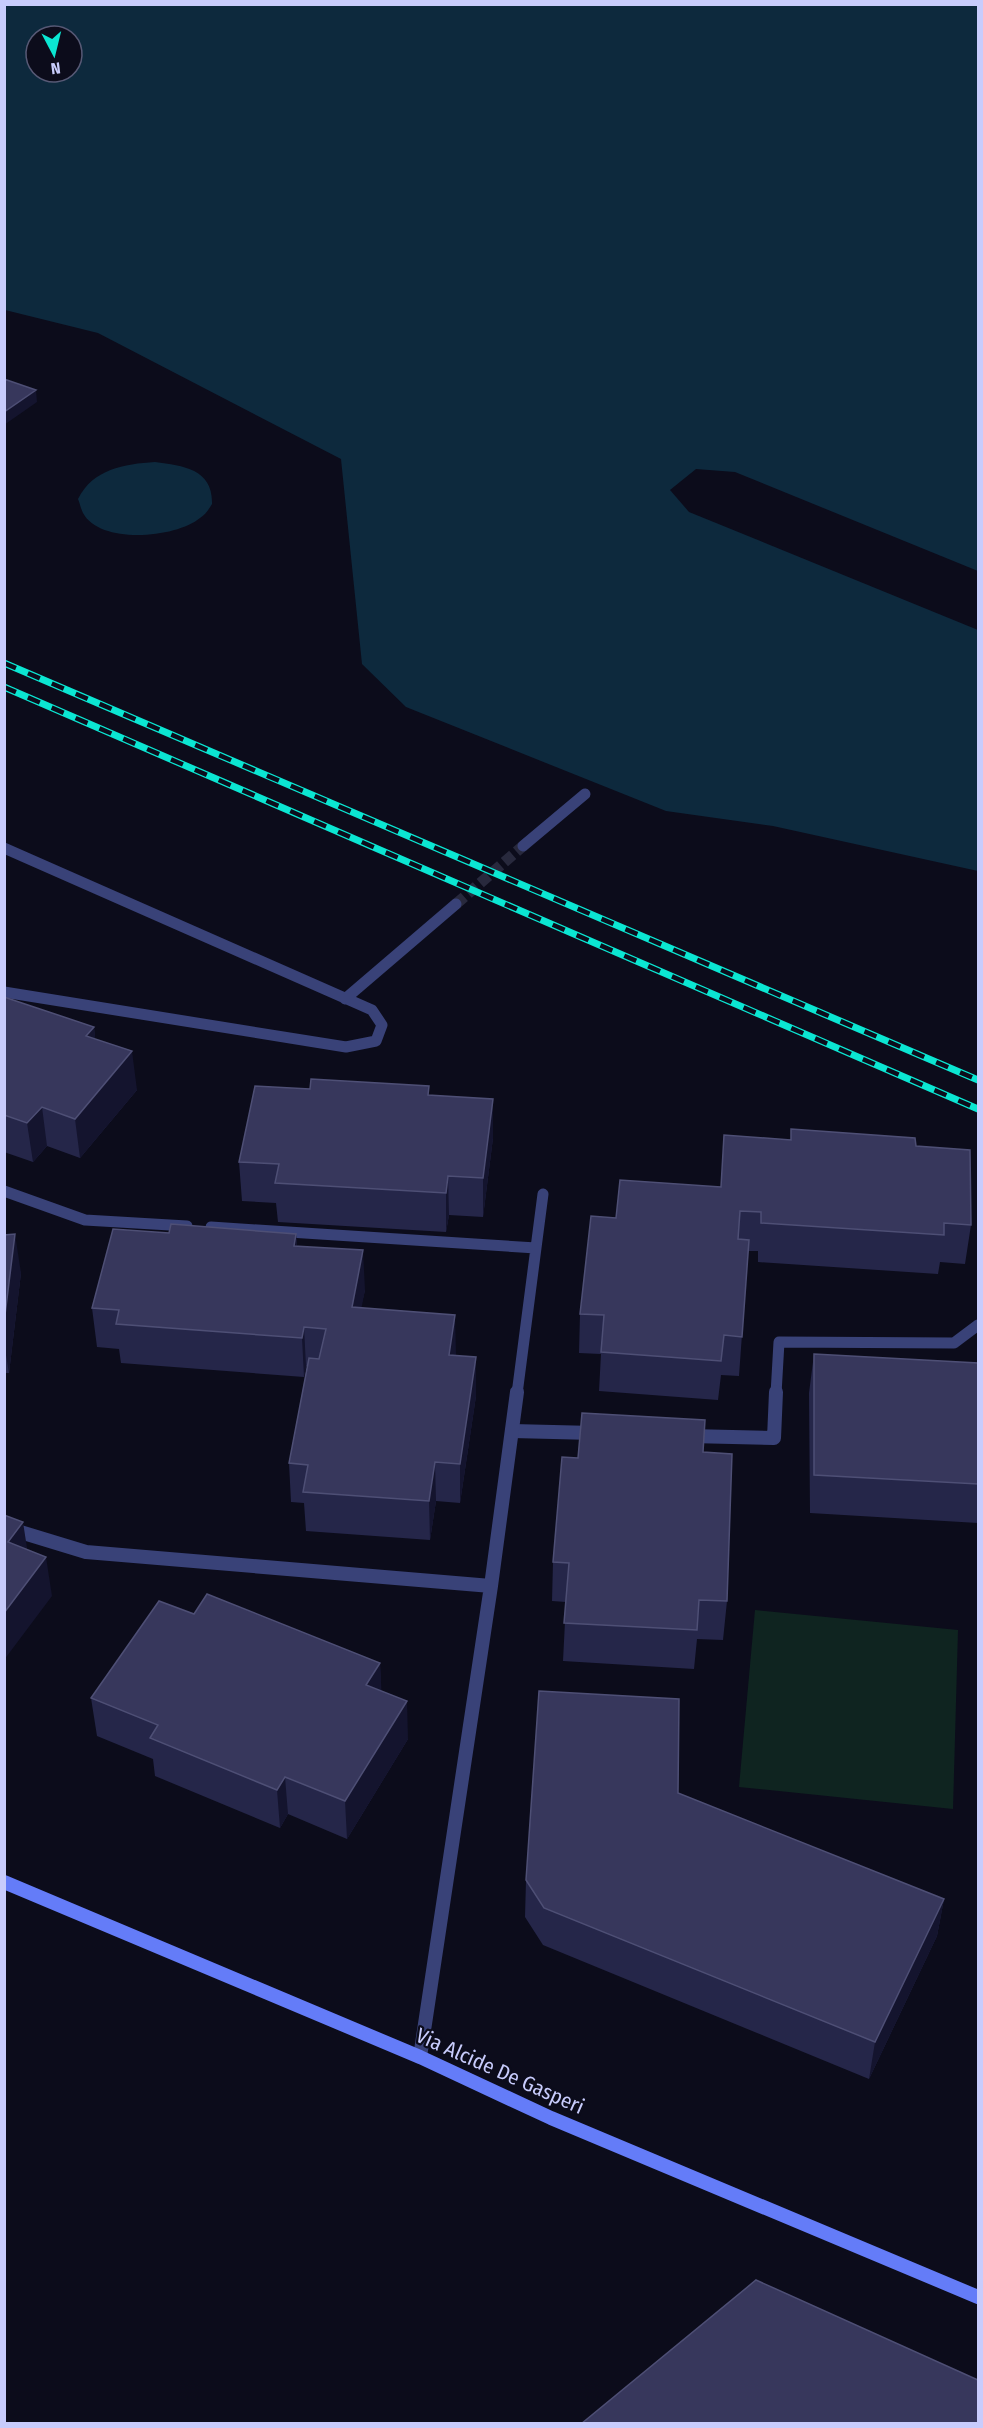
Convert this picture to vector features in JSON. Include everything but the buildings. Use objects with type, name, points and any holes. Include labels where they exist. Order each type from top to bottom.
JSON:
[{"type":"street","points":[[523,846],[585,794]]},
{"type":"street","points":[[4,848],[372,1010],[382,1025],[376,1041],[346,1047],[4,992]]},
{"type":"street","points":[[345,999],[456,904]]},
{"type":"street","points":[[4,1191],[86,1220],[536,1248]]},
{"type":"street","points":[[420,2057],[491,1586],[543,1194]]},
{"type":"street","points":[[679,1436],[774,1438],[779,1342],[954,1343],[978,1325]]},
{"type":"street","points":[[512,1431],[607,1434]]},
{"type":"street","points":[[4,1527],[86,1552],[491,1586]]},
{"type":"street","name":"Via Alcide De Gasperi","points":[[4,1882],[420,2057],[551,2118],[978,2297]]},
{"type":"green space","points":[[755,1610],[958,1630],[953,1809],[739,1787]]},
{"type":"water","points":[[5,5],[978,5],[978,871],[773,826],[666,811],[406,707],[362,664],[341,459],[98,333],[5,310]]},
{"type":"water","points":[[155,462],[176,465],[195,471],[202,476],[208,483],[212,504],[204,515],[189,525],[174,530],[139,535],[105,530],[92,523],[83,513],[78,499],[92,481],[110,470],[132,464]]},
{"type":"pier","points":[[696,469],[735,472],[978,571],[978,630],[689,512],[670,490]]},
{"type":"tunnel","points":[[456,904],[523,846]]},
{"type":"railway","points":[[4,663],[978,1080]]},
{"type":"railway","points":[[4,687],[978,1109]]}]
